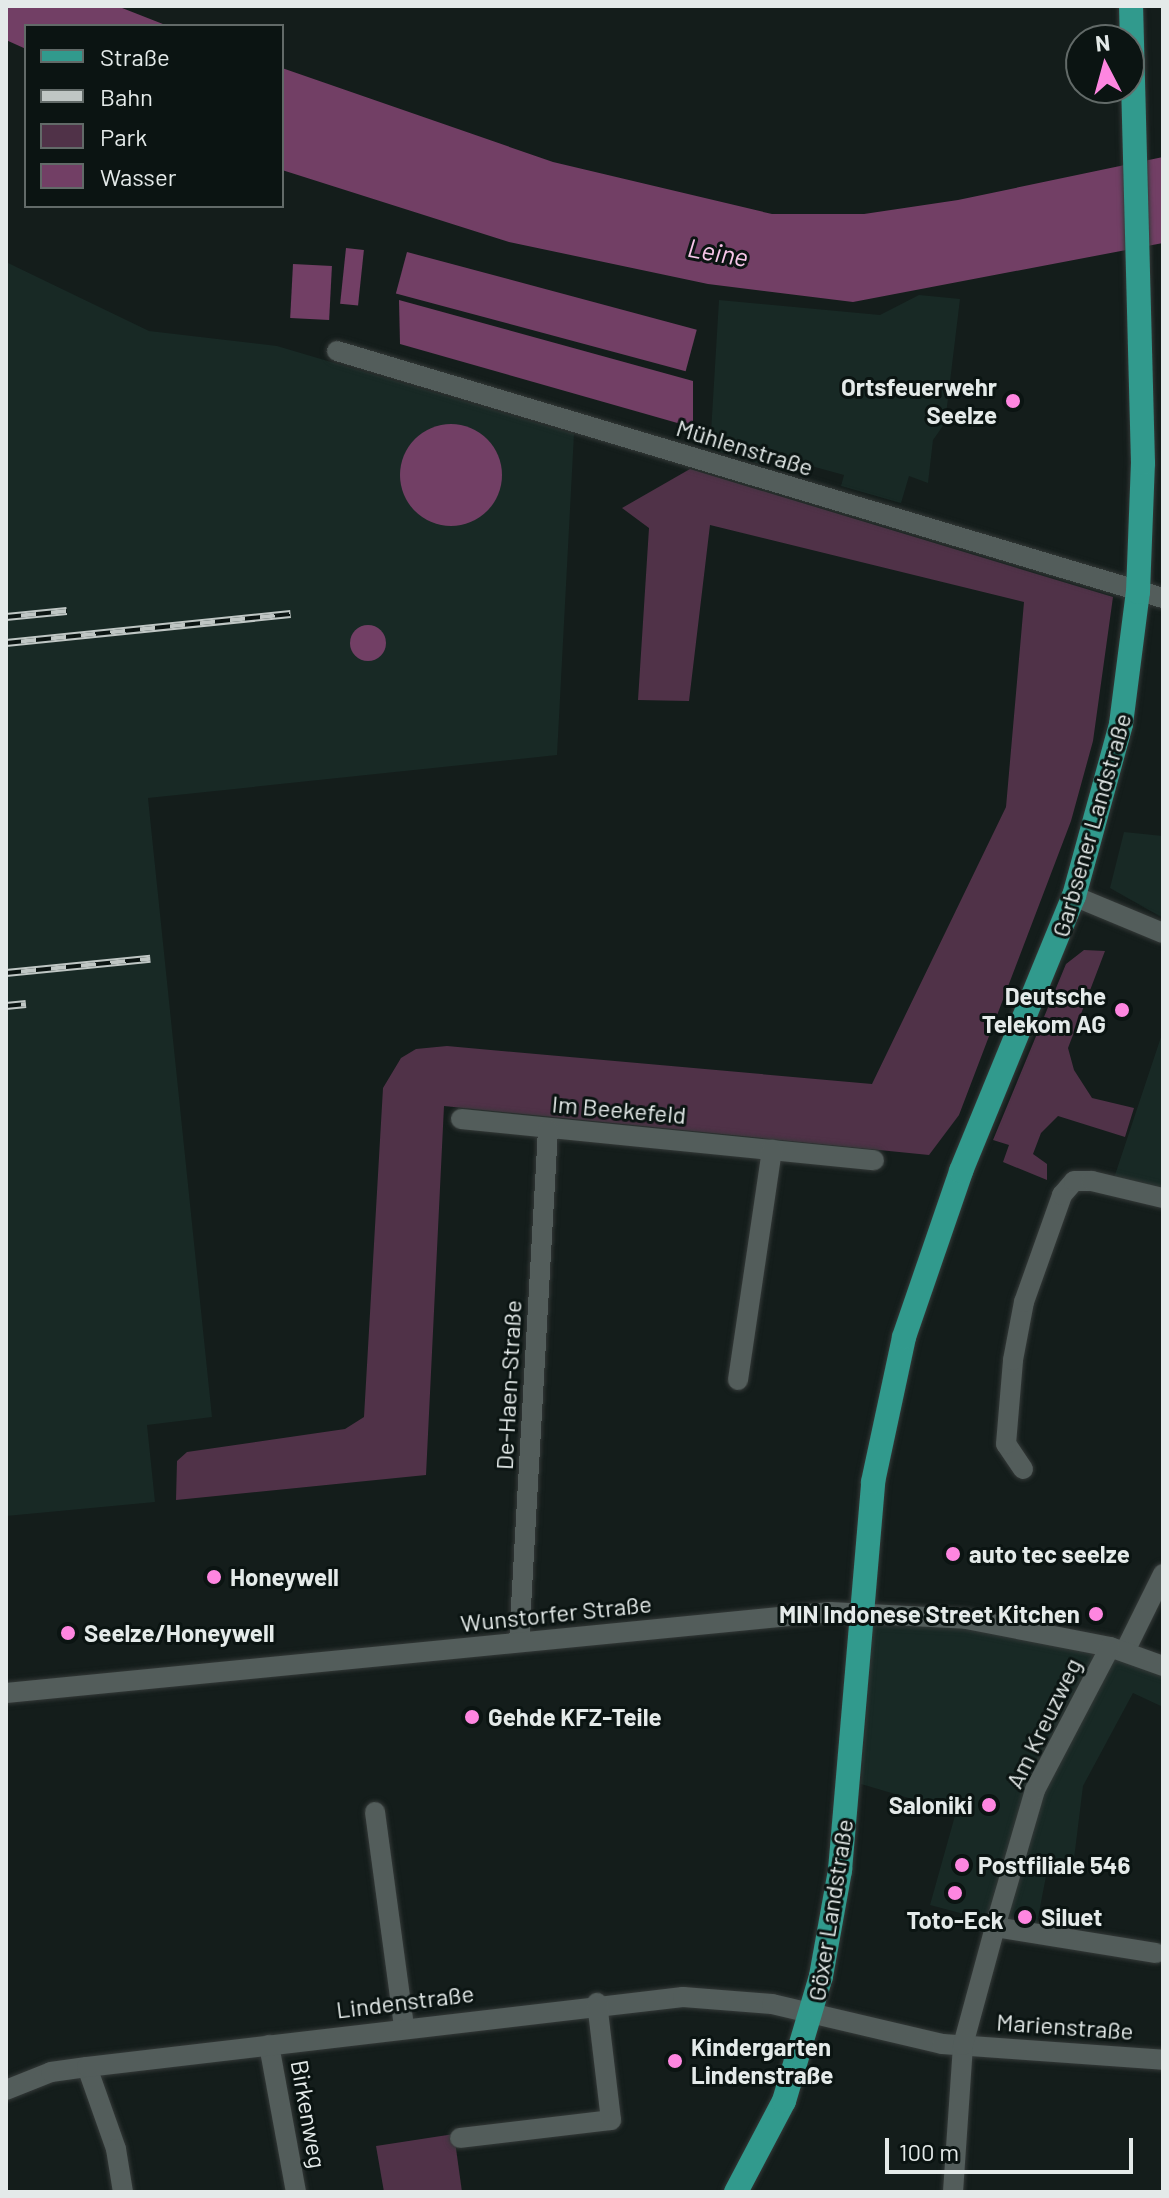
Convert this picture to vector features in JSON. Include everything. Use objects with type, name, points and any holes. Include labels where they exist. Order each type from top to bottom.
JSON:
[{"type":"main road","name":"Garbsener Landstraße","points":[[860,1611],[884,1421],[927,1262],[1074,896],[1121,724],[1138,592],[1141,347],[1131,6]]},
{"type":"main road","name":"Göxer Landstraße","points":[[736,2192],[784,2101],[813,2013],[840,1870],[860,1611]]},
{"type":"street","name":"Mühlenstraße","points":[[337,351],[1163,598]]},
{"type":"street","points":[[1074,896],[1163,933]]},
{"type":"street","name":"Im Beekefeld","points":[[461,1119],[874,1160]]},
{"type":"street","name":"De-Haen-Straße","points":[[519,1642],[548,1130]]},
{"type":"street","points":[[738,1380],[772,1149]]},
{"type":"street","points":[[1023,1469],[1006,1444],[1013,1360],[1024,1302],[1062,1195],[1074,1181],[1092,1181],[1163,1198]]},
{"type":"street","name":"Am Kreuzweg","points":[[953,2192],[963,2045],[1035,1790],[1163,1574]]},
{"type":"street","name":"Wunstorfer Straße","points":[[6,1693],[860,1611],[945,1616],[1118,1649],[1163,1666]]},
{"type":"street","points":[[375,1812],[404,2026]]},
{"type":"street","points":[[995,1927],[1156,1953]]},
{"type":"street","name":"Lindenstraße","points":[[6,2090],[51,2072],[597,2003],[724,1997],[813,2013]]},
{"type":"street","points":[[460,2138],[611,2120],[597,2003]]},
{"type":"street","points":[[813,2013],[963,2045]]},
{"type":"street","name":"Birkenweg","points":[[269,2045],[296,2192]]},
{"type":"street","name":"Marienstraße","points":[[963,2045],[1163,2060]]},
{"type":"street","points":[[87,2067],[116,2149],[123,2192]]},
{"type":"shaded area","points":[[6,262],[149,331],[277,346],[574,434],[557,755],[148,798],[212,1417],[147,1425],[155,1502],[6,1516]]},
{"type":"shaded area","points":[[919,295],[960,299],[945,423],[933,440],[928,483],[909,476],[901,503],[841,486],[844,475],[764,453],[760,464],[710,449],[719,300],[880,315]]},
{"type":"shaded area","points":[[1124,832],[1163,836],[1163,918],[1110,888]]},
{"type":"shaded area","points":[[1163,1031],[1163,1190],[1114,1178]]},
{"type":"shaded area","points":[[874,1612],[945,1616],[1163,1667],[1163,1707],[1133,1693],[1083,1786],[1072,1875],[1047,1871],[1037,1923],[1000,1918],[994,1922],[930,1905],[956,1812],[861,1784]]},
{"type":"green space","points":[[690,469],[1113,597],[1093,741],[1071,821],[959,1115],[929,1155],[444,1106],[426,1475],[176,1500],[177,1461],[187,1452],[345,1429],[364,1417],[383,1088],[401,1058],[416,1049],[447,1046],[872,1084],[1006,807],[1024,602],[710,525],[689,701],[638,700],[649,528],[622,508]]},
{"type":"green space","points":[[1084,950],[1105,951],[1068,1048],[1074,1070],[1092,1098],[1134,1108],[1125,1137],[1058,1116],[1041,1133],[1033,1154],[1047,1164],[1047,1180],[1003,1162],[1009,1145],[993,1140],[1066,964]]},
{"type":"green space","points":[[454,2134],[462,2192],[384,2192],[376,2146]]},
{"type":"water","points":[[6,6],[117,6],[163,24],[24,24],[24,48],[6,40]]},
{"type":"water","name":"Leine","points":[[284,69],[553,162],[772,214],[864,214],[958,200],[1163,157],[1163,243],[853,302],[708,284],[509,242],[284,171]]},
{"type":"water","points":[[346,248],[364,250],[358,306],[340,304]]},
{"type":"water","points":[[407,252],[697,330],[686,371],[396,294]]},
{"type":"water","points":[[293,264],[332,266],[329,320],[290,318]]},
{"type":"water","points":[[399,300],[693,381],[693,421],[688,426],[400,344]]},
{"type":"water","points":[[451,424],[480,432],[494,446],[502,475],[494,504],[480,518],[451,526],[422,518],[408,504],[400,475],[408,446],[422,432]]},
{"type":"water","points":[[368,625],[381,630],[386,643],[381,656],[368,661],[355,656],[350,643],[355,630]]},
{"type":"railway","points":[[6,617],[67,611]]},
{"type":"railway","points":[[6,643],[291,614]]},
{"type":"railway","points":[[6,973],[150,959]]},
{"type":"railway","points":[[6,1006],[26,1004]]},
{"type":"place","name":"Ortsfeuerwehr Seelze","points":[[1013,401]]},
{"type":"place","name":"Deutsche Telekom AG","points":[[1122,1010]]},
{"type":"place","name":"auto tec seelze","points":[[953,1554]]},
{"type":"place","name":"Honeywell","points":[[214,1577]]},
{"type":"place","name":"MIN Indonese Street Kitchen","points":[[1096,1614]]},
{"type":"place","name":"Seelze/Honeywell","points":[[68,1633]]},
{"type":"place","name":"Gehde KFZ-Teile","points":[[472,1717]]},
{"type":"place","name":"Saloniki","points":[[989,1805]]},
{"type":"place","name":"Postfiliale 546","points":[[962,1865]]},
{"type":"place","name":"Toto-Eck","points":[[955,1893]]},
{"type":"place","name":"Siluet","points":[[1025,1917]]},
{"type":"place","name":"Kindergarten Lindenstraße","points":[[675,2061]]}]
